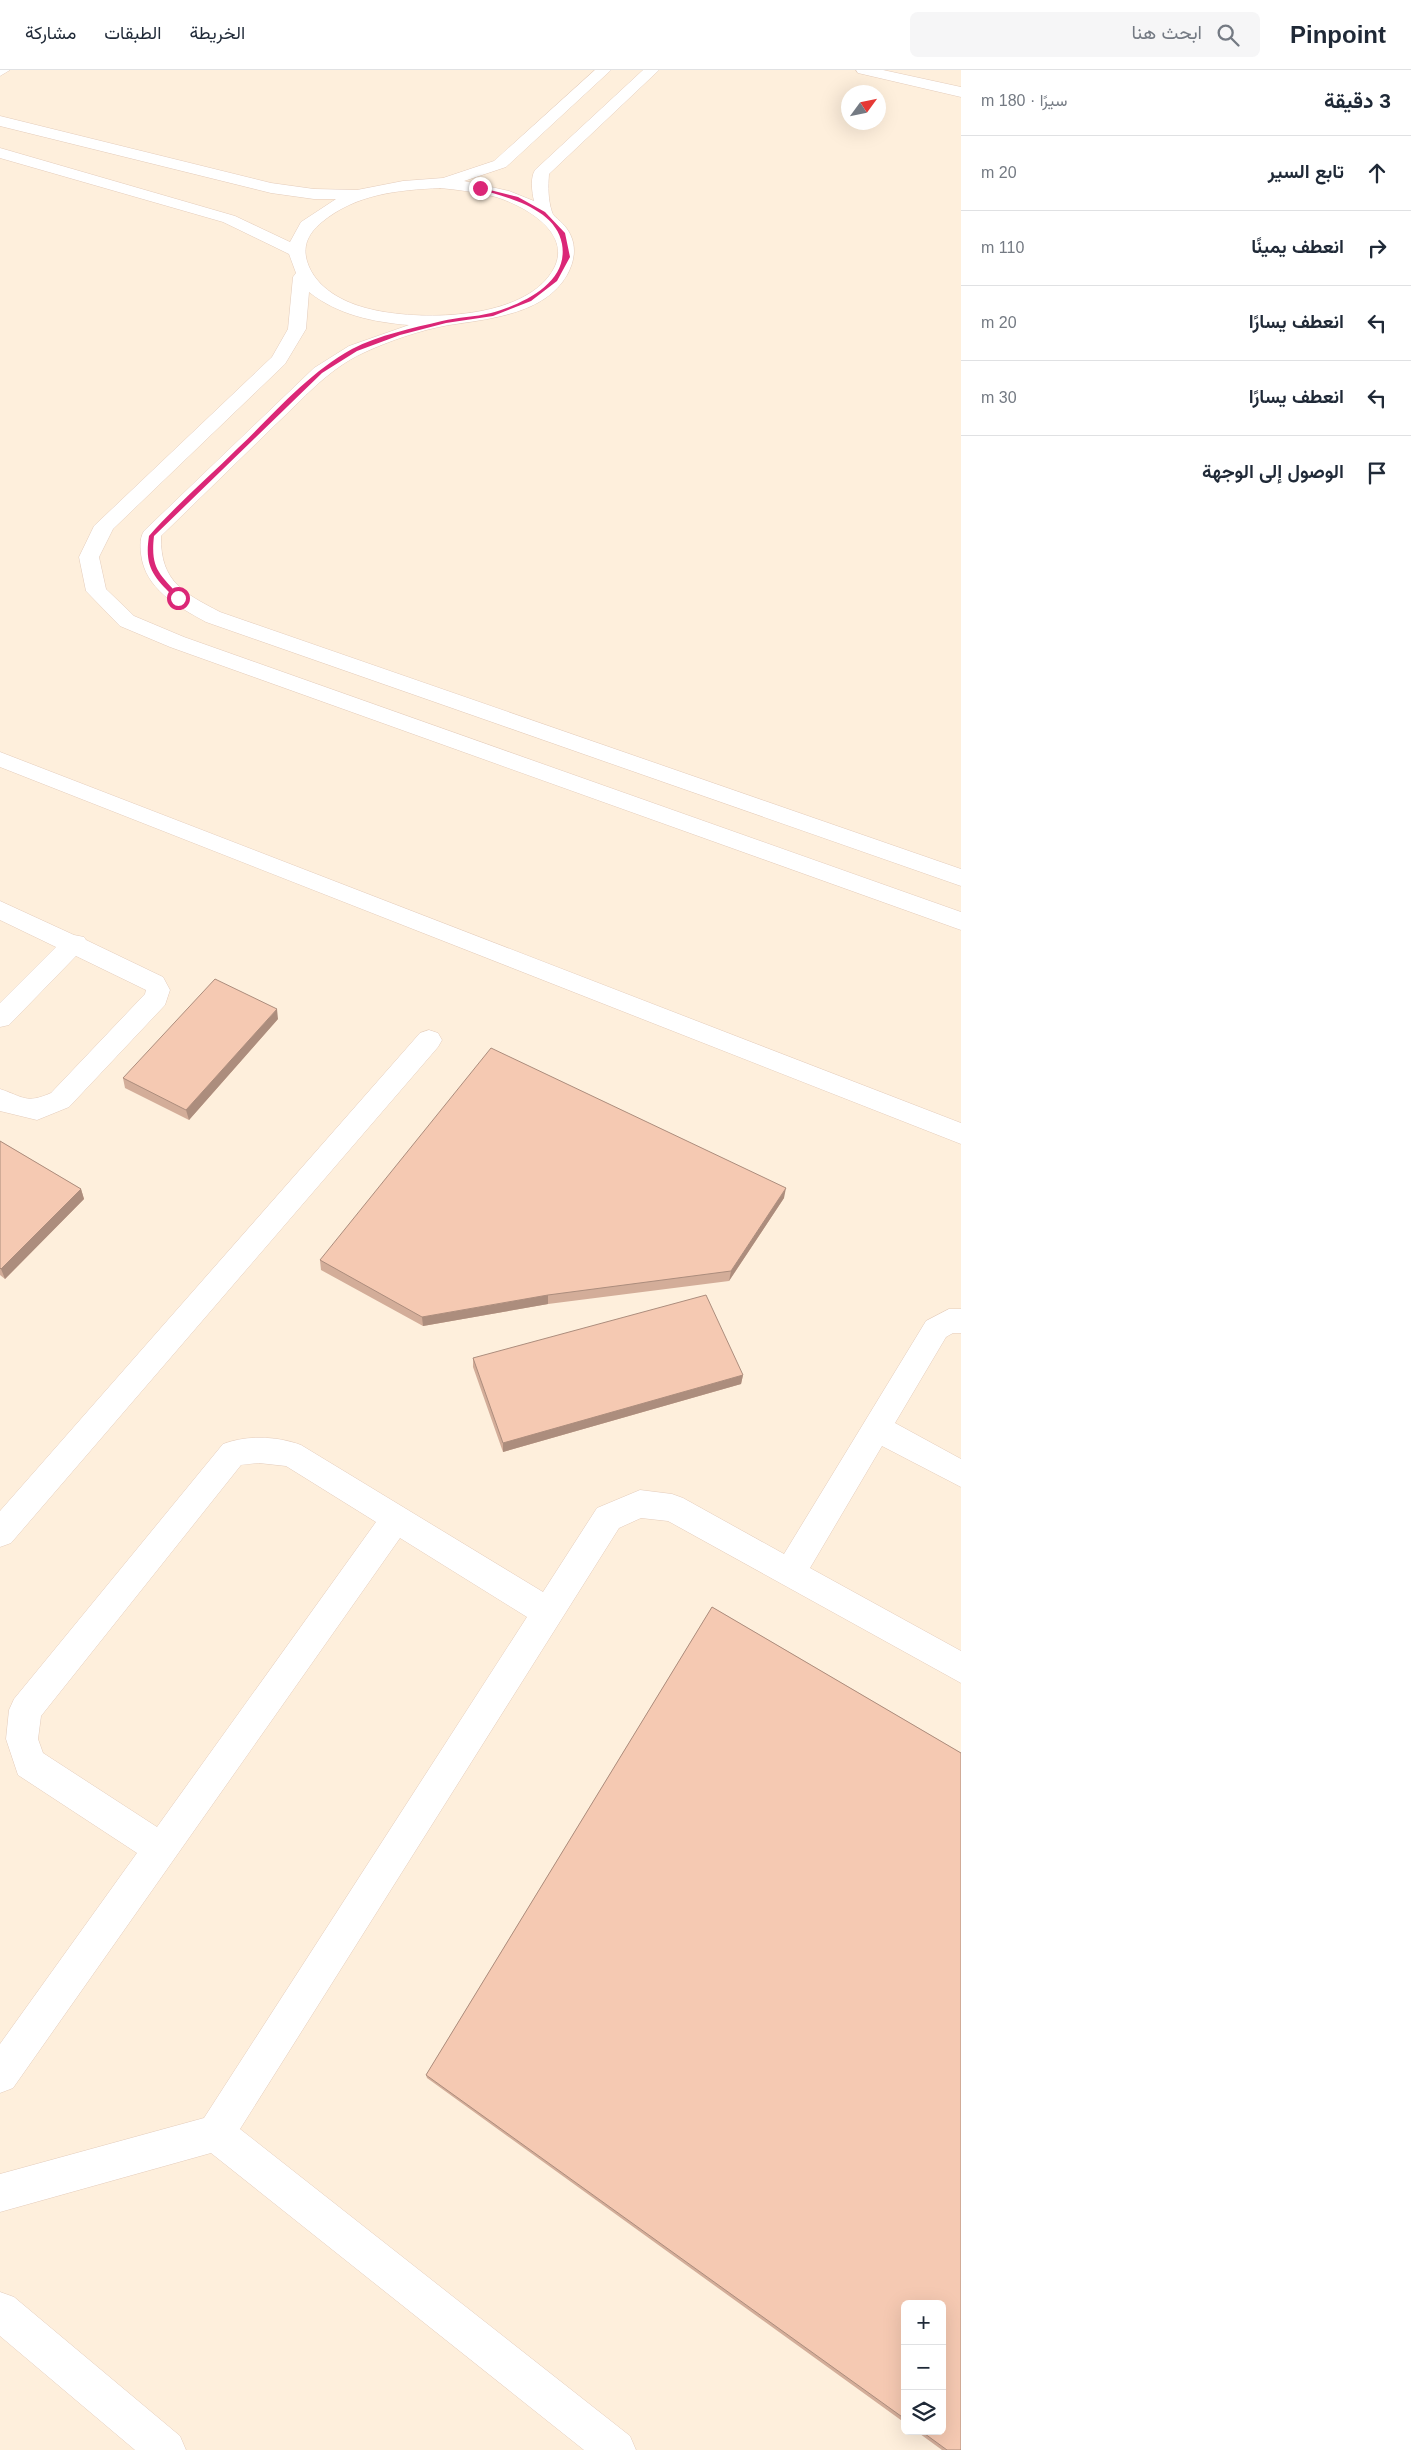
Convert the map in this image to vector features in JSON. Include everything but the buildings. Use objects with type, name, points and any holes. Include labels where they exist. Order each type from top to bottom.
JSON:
[{"type":"lane","points":[[440,184],[500,164],[604,70]]},
{"type":"lane","points":[[544,213],[540,192],[541,173],[652,70]]},
{"type":"lane","points":[[862,70],[961,92]]},
{"type":"lane","points":[[930,70],[961,77]]},
{"type":"lane","points":[[0,121],[271,188],[314,194],[358,194],[412,184],[440,184],[480,188],[516,198],[544,213],[563,234],[567,257],[556,280],[529,300],[491,314],[445,321],[398,334],[355,350],[320,372],[152,536],[149,554],[156,575],[178,598],[213,616],[961,878]]},
{"type":"lane","points":[[0,153],[229,219],[295,251]]},
{"type":"lane","points":[[358,194],[326,209],[304,229],[295,251],[302,276],[297,329],[279,360],[104,526],[89,557],[96,591],[127,621],[177,642],[961,921]]},
{"type":"lane","points":[[302,276],[324,296],[357,312],[399,320],[445,321]]},
{"type":"lane","points":[[0,759],[961,1134]]},
{"type":"lane","points":[[0,910],[74,943],[154,983],[158,990],[156,998],[60,1100],[37,1110],[11,1105],[0,1099]]},
{"type":"lane","points":[[0,1018],[74,943]]},
{"type":"lane","points":[[0,1533],[429,1040]]},
{"type":"lane","points":[[790,1573],[936,1329],[949,1321],[961,1321]]},
{"type":"lane","points":[[877,1428],[961,1474]]},
{"type":"lane","points":[[161,1850],[30,1764],[22,1739],[25,1710],[233,1453],[259,1450],[291,1454],[547,1612]]},
{"type":"lane","points":[[0,2193],[216,2133],[608,1518],[640,1504],[672,1508],[961,1668]]},
{"type":"lane","points":[[0,2074],[396,1520]]},
{"type":"lane","points":[[216,2133],[616,2450]]},
{"type":"lane","points":[[0,2311],[166,2450]]},
{"type":"route","points":[[178,598],[156,575],[149,554],[152,536],[320,372],[355,350],[398,334],[445,321],[491,314],[529,300],[556,280],[567,257],[563,234],[544,213],[516,198],[480,188]]}]
